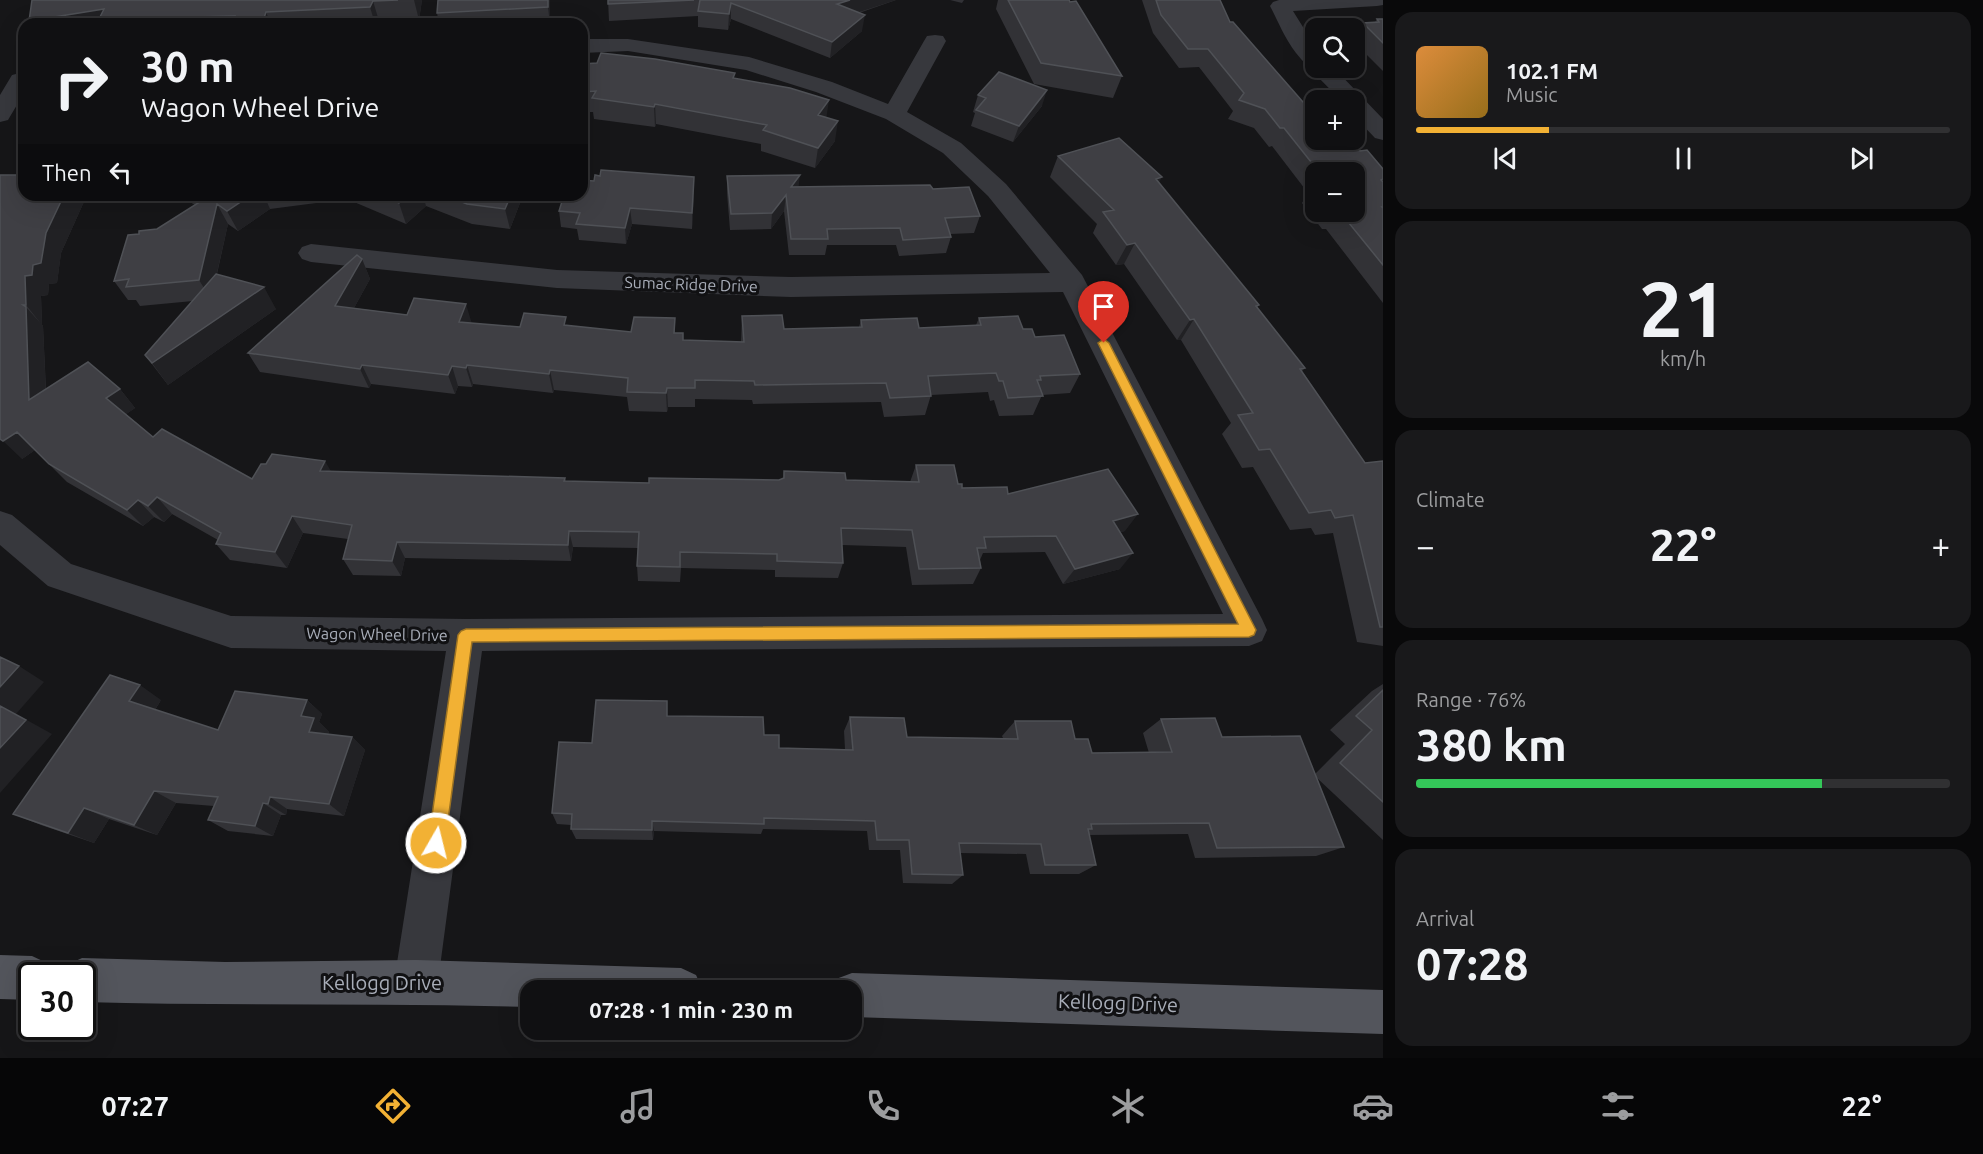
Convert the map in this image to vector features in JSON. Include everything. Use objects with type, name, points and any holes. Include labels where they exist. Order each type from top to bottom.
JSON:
[{"type":"main road","points":[[0,977],[18,978]]},
{"type":"main road","name":"Kellogg Drive","points":[[96,980],[225,984],[416,982],[520,985]]},
{"type":"main road","name":"Kellogg Drive","points":[[862,995],[1383,1012]]},
{"type":"street","points":[[1305,50],[1280,6],[1377,0]]},
{"type":"street","points":[[894,114],[935,41]]},
{"type":"street","points":[[588,46],[628,45],[749,64],[824,87],[894,114],[952,148],[997,190],[1072,282]]},
{"type":"street","points":[[1332,78],[1343,90]]},
{"type":"street","points":[[0,115],[18,86]]},
{"type":"street","points":[[1365,113],[1383,133]]},
{"type":"street","name":"Sumac Ridge Drive","points":[[311,253],[557,279],[791,287],[1072,282]]},
{"type":"street","name":"Wagon Wheel Drive","points":[[0,525],[60,574],[231,632],[466,635],[1249,630],[1072,282]]},
{"type":"street","points":[[416,982],[466,635]]},
{"type":"building","points":[[32,0],[398,0],[373,1],[370,7],[266,12],[264,18],[234,18],[235,16],[100,18],[104,9],[48,18],[29,18]]},
{"type":"building","points":[[438,0],[548,0],[548,7],[437,13]]},
{"type":"building","points":[[608,0],[694,0],[608,4]]},
{"type":"building","points":[[700,0],[850,0],[837,4],[865,15],[832,42],[731,3],[729,14],[698,11]]},
{"type":"building","points":[[1008,0],[1076,1],[1122,76],[1041,63]]},
{"type":"building","points":[[1156,0],[1220,0],[1230,22],[1233,22],[1305,102],[1305,150],[1367,150],[1383,169],[1381,180],[1383,182],[1383,265],[1348,222],[1365,222],[1365,162],[1311,162],[1284,128],[1280,128],[1265,109],[1239,100],[1244,93],[1208,49],[1188,49],[1161,15]]},
{"type":"building","points":[[1377,19],[1383,19],[1383,43],[1365,25],[1365,23],[1379,22]]},
{"type":"building","points":[[601,53],[655,59],[735,73],[733,78],[790,88],[829,100],[818,115],[838,121],[818,148],[763,130],[767,125],[655,104],[654,107],[592,98],[596,91],[588,92],[588,64],[597,63]]},
{"type":"building","points":[[999,72],[1047,90],[1019,126],[976,110],[986,98],[978,95]]},
{"type":"building","points":[[1119,138],[1162,177],[1156,179],[1259,305],[1256,306],[1305,368],[1300,369],[1365,463],[1383,461],[1383,627],[1380,627],[1353,515],[1335,518],[1331,510],[1309,513],[1270,449],[1259,450],[1238,415],[1253,413],[1194,319],[1190,320],[1135,243],[1127,245],[1103,212],[1114,210],[1058,156]]},
{"type":"building","points":[[601,170],[694,177],[692,213],[630,208],[625,228],[576,224],[580,213],[559,211],[562,201],[588,201],[588,180],[594,181],[595,175],[600,176]]},
{"type":"building","points":[[0,175],[18,175],[18,201],[61,201],[46,233],[41,263],[33,265],[32,275],[25,276],[26,305],[23,305],[26,307],[29,400],[88,362],[120,389],[106,398],[153,437],[162,429],[252,479],[261,464],[266,464],[272,454],[325,461],[320,471],[565,478],[564,481],[649,483],[649,478],[779,480],[784,478],[784,471],[845,473],[846,480],[919,482],[916,465],[954,465],[958,484],[962,484],[962,488],[1007,487],[1008,494],[1108,469],[1138,514],[1113,521],[1133,553],[1075,569],[1056,536],[984,537],[986,548],[977,548],[981,568],[919,569],[912,530],[841,528],[843,563],[777,561],[777,554],[680,552],[680,567],[637,566],[639,532],[569,531],[568,545],[397,542],[392,561],[343,559],[352,525],[292,516],[275,552],[216,544],[221,533],[157,497],[148,506],[138,500],[127,510],[49,464],[17,432],[3,441],[0,439]]},
{"type":"building","points":[[800,175],[791,187],[930,185],[933,189],[969,187],[980,216],[945,218],[951,237],[903,240],[900,228],[827,229],[828,239],[791,239],[786,195],[772,213],[731,214],[727,176]]},
{"type":"building","points":[[201,201],[242,201],[227,211],[217,204],[199,280],[126,287],[129,279],[114,281],[128,235],[157,229]]},
{"type":"building","points":[[459,201],[508,201],[505,209]]},
{"type":"building","points":[[357,255],[362,259],[335,306],[407,315],[414,298],[466,304],[459,322],[520,327],[524,313],[566,317],[564,325],[631,332],[634,317],[675,318],[674,333],[683,333],[683,340],[744,342],[742,316],[782,315],[784,329],[862,327],[861,320],[917,318],[919,328],[981,325],[979,318],[1018,316],[1023,329],[1032,329],[1035,337],[1064,335],[1080,374],[1040,376],[1041,380],[1037,380],[1043,396],[1008,398],[1003,381],[999,381],[996,373],[928,376],[931,396],[890,398],[886,383],[755,385],[754,381],[695,380],[695,388],[667,388],[666,393],[627,392],[628,378],[550,370],[549,374],[467,365],[466,368],[452,366],[448,375],[362,365],[360,369],[248,353]]},
{"type":"building","points":[[216,274],[264,287],[152,363],[145,355]]},
{"type":"building","points":[[0,657],[19,666],[0,687]]},
{"type":"building","points":[[110,675],[140,685],[129,701],[218,730],[235,691],[307,700],[301,716],[314,718],[309,732],[352,737],[329,804],[270,797],[268,804],[263,803],[255,826],[208,820],[218,797],[154,791],[134,825],[84,808],[68,833],[13,814]]},
{"type":"building","points":[[1383,690],[1383,802],[1340,763],[1372,730],[1356,716]]},
{"type":"building","points":[[596,700],[667,701],[667,716],[763,717],[764,735],[779,735],[779,748],[853,750],[850,717],[904,718],[907,737],[1018,739],[1015,721],[1071,721],[1075,739],[1088,739],[1092,753],[1172,752],[1161,719],[1215,718],[1222,737],[1300,736],[1344,847],[1217,848],[1209,823],[1091,824],[1092,829],[1088,829],[1096,865],[1045,865],[1041,844],[959,843],[963,875],[912,874],[909,840],[877,840],[875,821],[764,818],[764,824],[652,821],[652,830],[571,829],[572,814],[552,813],[559,742],[592,743]]},
{"type":"building","points":[[0,706],[26,720],[0,748]]},
{"type":"route","points":[[436,843],[466,635],[1249,630],[1104,343]]}]
